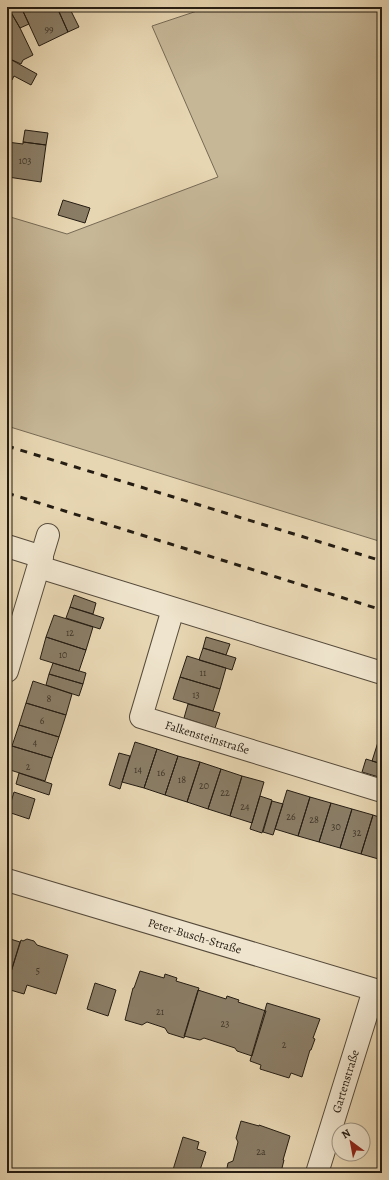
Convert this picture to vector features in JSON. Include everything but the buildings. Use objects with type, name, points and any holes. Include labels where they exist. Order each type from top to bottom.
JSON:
[{"type":"street","points":[[7,671],[48,535]]},
{"type":"street","points":[[7,546],[40,562],[173,609],[382,673]]},
{"type":"street","name":"Falkensteinstraße","points":[[173,609],[141,717],[382,791]]},
{"type":"street","name":"Peter-Busch-Straße","points":[[7,880],[378,991]]},
{"type":"street","name":"Gartenstraße","points":[[317,1173],[378,991]]},
{"type":"shaded area","points":[[209,7],[382,7],[382,542],[7,426],[7,216],[67,234],[218,177],[152,26]]},
{"type":"railway","points":[[7,446],[382,561]]},
{"type":"railway","points":[[7,493],[382,610]]}]
